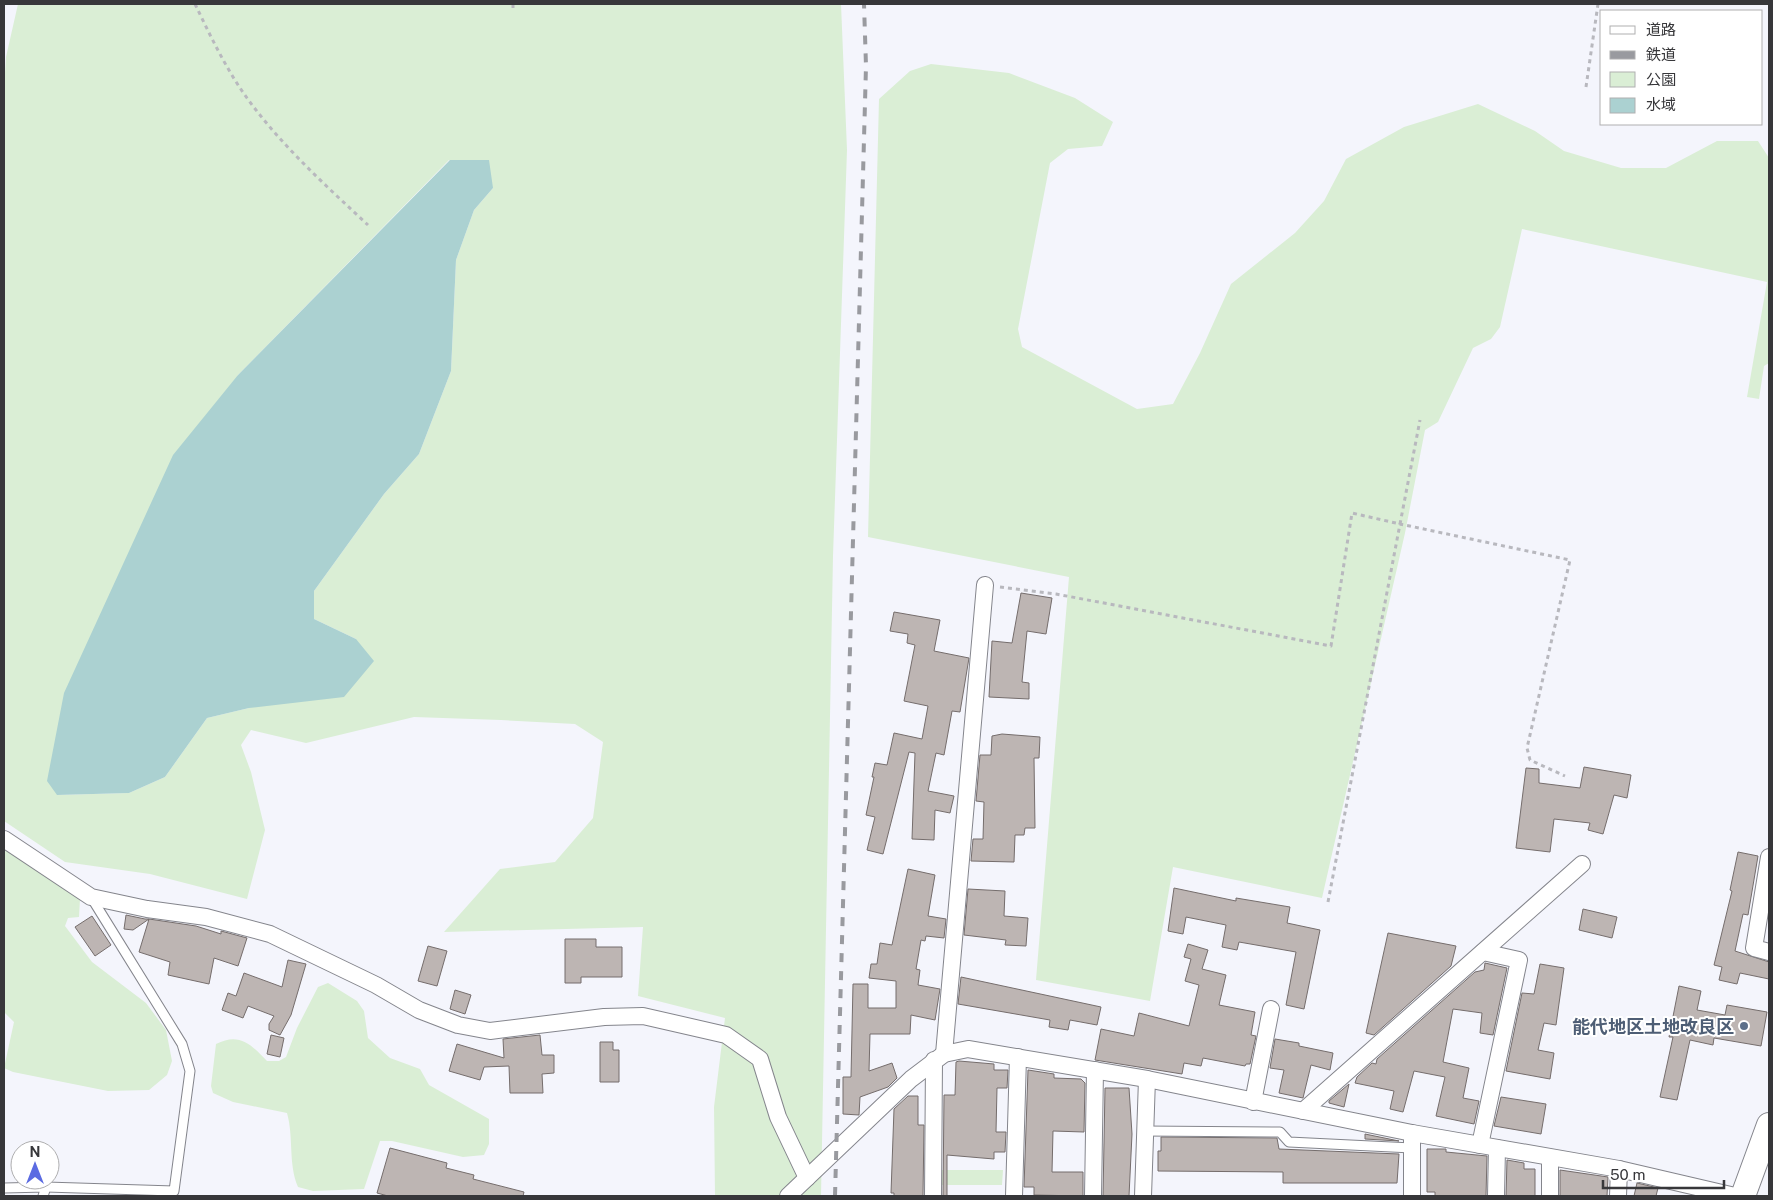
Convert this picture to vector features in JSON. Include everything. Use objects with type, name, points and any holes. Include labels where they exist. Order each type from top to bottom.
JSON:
[{"type":"main road","points":[[1743,1196],[1769,1124]]},
{"type":"street","points":[[933,1196],[939,1057],[985,585]]},
{"type":"street","points":[[4,839],[91,897],[147,909],[206,917],[270,934],[376,985],[420,1010],[458,1025],[490,1032],[604,1017],[643,1016],[726,1036],[760,1059],[778,1117],[807,1178]]},
{"type":"street","points":[[1769,857],[1754,948],[1769,952]]},
{"type":"street","points":[[1303,1111],[1582,864]]},
{"type":"street","points":[[1480,1145],[1519,960],[1482,952]]},
{"type":"street","points":[[1253,1102],[1271,1009]]},
{"type":"street","points":[[788,1196],[911,1079],[939,1057],[968,1049],[1095,1070],[1303,1111],[1412,1140],[1480,1145],[1619,1169],[1735,1196]]},
{"type":"street","points":[[1014,1196],[1018,1057]]},
{"type":"street","points":[[1093,1196],[1095,1070]]},
{"type":"street","points":[[1143,1196],[1147,1080]]},
{"type":"street","points":[[1412,1140],[1412,1196]]},
{"type":"street","points":[[1496,1148],[1496,1196]]},
{"type":"street","points":[[1550,1158],[1550,1196]]},
{"type":"street","points":[[1618,1196],[1619,1169]]},
{"type":"lane","points":[[4,1188],[44,1192],[174,1193],[190,1071],[182,1044],[91,897]]},
{"type":"lane","points":[[1144,1131],[1280,1132],[1289,1142],[1412,1140]]},
{"type":"path","points":[[196,4],[233,77],[247,98],[280,139],[368,225]]},
{"type":"path","points":[[1586,87],[1598,4]]},
{"type":"path","points":[[1328,902],[1420,420]]},
{"type":"path","points":[[985,585],[1056,594],[1331,646],[1352,513],[1570,560],[1527,748],[1530,760],[1565,776]]},
{"type":"green space","points":[[18,4],[841,4],[847,150],[833,556],[821,1196],[715,1196],[714,1107],[725,1018],[638,996],[643,927],[444,932],[500,869],[555,862],[593,818],[603,742],[575,724],[414,717],[306,743],[251,730],[241,745],[251,772],[265,830],[247,899],[150,874],[65,862],[4,821],[4,89],[6,57]],"holes":[[[449,160],[493,188],[474,210],[456,260],[451,371],[419,454],[384,494],[314,591],[314,619],[356,639],[249,708],[207,718],[165,777],[129,793],[57,795],[238,375]]]},
{"type":"green space","points":[[931,64],[1009,73],[1075,98],[1113,122],[1102,146],[1068,149],[1050,163],[1018,329],[1022,347],[1137,409],[1173,404],[1200,353],[1231,284],[1295,233],[1324,201],[1346,159],[1404,127],[1478,104],[1535,131],[1564,151],[1621,168],[1666,168],[1717,141],[1758,141],[1769,158],[1769,363],[1764,366],[1759,399],[1747,397],[1767,282],[1522,229],[1500,327],[1491,339],[1473,348],[1438,422],[1425,430],[1405,533],[1322,898],[1173,867],[1150,1001],[1036,980],[1069,577],[868,537],[879,99],[910,71]]},
{"type":"green space","points":[[4,849],[80,899],[79,917],[68,918],[65,926],[92,962],[146,1003],[166,1030],[172,1061],[167,1075],[149,1090],[108,1091],[13,1072],[4,1068],[14,1022],[4,1012]]},
{"type":"green space","points":[[328,983],[357,1001],[364,1011],[368,1038],[390,1058],[420,1069],[429,1085],[489,1119],[489,1144],[484,1155],[463,1157],[392,1141],[380,1141],[364,1189],[313,1191],[298,1187],[293,1169],[287,1113],[233,1102],[213,1093],[211,1086],[216,1044],[231,1039],[238,1040],[256,1049],[267,1061],[279,1061],[286,1057],[297,1028],[318,987]]},
{"type":"green space","points":[[940,1170],[1003,1170],[1002,1185],[940,1185]]},
{"type":"water","points":[[450,160],[489,160],[493,188],[474,210],[456,260],[451,371],[419,454],[384,494],[314,591],[314,619],[356,639],[374,661],[344,697],[249,708],[207,718],[165,777],[129,793],[57,795],[47,781],[64,693],[173,455],[238,375]]},
{"type":"building","points":[[1021,593],[1052,598],[1046,634],[1027,631],[1022,682],[1029,683],[1029,699],[989,697],[992,641],[1012,643]]},
{"type":"building","points":[[894,612],[940,620],[934,651],[969,658],[960,712],[952,711],[944,755],[936,753],[928,791],[954,796],[950,813],[935,810],[934,840],[912,839],[915,753],[909,752],[883,854],[867,850],[875,817],[866,815],[875,763],[887,765],[894,733],[922,739],[928,706],[904,701],[915,645],[907,643],[908,634],[890,631]]},
{"type":"building","points":[[1002,734],[1040,737],[1039,758],[1034,758],[1035,828],[1025,828],[1024,835],[1015,835],[1014,862],[971,861],[973,839],[983,839],[984,802],[976,801],[980,755],[991,755],[992,736]]},
{"type":"building","points":[[1584,767],[1631,775],[1627,798],[1614,795],[1603,834],[1588,830],[1590,823],[1554,819],[1550,852],[1516,848],[1526,768],[1539,769],[1539,783],[1580,788]]},
{"type":"building","points":[[1738,852],[1758,856],[1748,915],[1743,914],[1735,951],[1769,962],[1769,979],[1740,973],[1737,984],[1719,980],[1722,967],[1714,965],[1732,891],[1730,890]]},
{"type":"building","points":[[908,869],[935,875],[928,916],[946,919],[944,938],[926,936],[925,941],[921,940],[916,969],[920,970],[918,985],[940,989],[935,1020],[911,1015],[910,1034],[870,1034],[869,1071],[892,1063],[897,1078],[888,1087],[860,1097],[859,1115],[843,1114],[843,1077],[851,1077],[853,984],[868,984],[868,1008],[896,1008],[896,981],[869,978],[871,964],[877,964],[880,943],[892,945]]},
{"type":"building","points":[[1174,888],[1236,901],[1236,898],[1290,907],[1287,923],[1320,930],[1304,1009],[1286,1005],[1296,952],[1239,942],[1237,950],[1222,947],[1226,925],[1186,917],[1183,934],[1168,931]]},
{"type":"building","points":[[968,889],[1005,891],[1004,916],[1028,918],[1026,946],[1005,945],[1006,940],[964,935]]},
{"type":"building","points":[[1583,909],[1617,917],[1612,938],[1579,930]]},
{"type":"building","points":[[126,915],[149,919],[133,930],[124,929]]},
{"type":"building","points":[[92,916],[111,945],[95,956],[75,927]]},
{"type":"building","points":[[149,919],[196,926],[221,934],[221,931],[247,938],[238,966],[214,958],[209,984],[168,975],[170,962],[139,952]]},
{"type":"building","points":[[1388,933],[1456,946],[1451,966],[1374,1035],[1366,1033]]},
{"type":"building","points":[[565,939],[596,939],[596,947],[622,947],[622,977],[581,977],[581,983],[565,983]]},
{"type":"building","points":[[1188,944],[1208,950],[1202,969],[1226,975],[1219,1005],[1255,1012],[1251,1035],[1256,1036],[1250,1064],[1245,1066],[1203,1058],[1201,1066],[1184,1063],[1182,1074],[1095,1060],[1101,1029],[1134,1036],[1139,1013],[1189,1026],[1199,985],[1185,981],[1191,959],[1184,957]]},
{"type":"building","points":[[428,946],[447,951],[437,986],[418,981]]},
{"type":"building","points":[[288,960],[306,964],[291,1015],[280,1035],[269,1030],[269,1024],[274,1016],[248,1006],[243,1018],[222,1010],[228,993],[236,996],[244,973],[282,987]]},
{"type":"building","points":[[1485,963],[1507,968],[1493,1035],[1480,1033],[1482,1013],[1453,1009],[1443,1062],[1469,1068],[1463,1098],[1479,1101],[1474,1124],[1436,1116],[1445,1077],[1414,1071],[1403,1112],[1390,1109],[1394,1091],[1355,1083],[1357,1077],[1372,1063],[1376,1064],[1377,1059],[1475,972],[1484,970]]},
{"type":"building","points":[[1540,964],[1564,968],[1556,1025],[1544,1023],[1538,1050],[1554,1053],[1550,1079],[1506,1071],[1522,993],[1534,994]]},
{"type":"building","points":[[961,977],[1101,1007],[1097,1025],[1070,1020],[1068,1030],[1049,1027],[1050,1020],[958,1004]]},
{"type":"building","points":[[1679,986],[1701,991],[1697,1010],[1725,1015],[1727,1005],[1767,1012],[1761,1046],[1714,1038],[1713,1045],[1690,1040],[1677,1100],[1660,1097],[1673,1037],[1669,1037]]},
{"type":"building","points":[[455,990],[471,995],[465,1014],[450,1009]]},
{"type":"building","points":[[271,1035],[284,1038],[280,1057],[267,1054]]},
{"type":"building","points":[[540,1035],[542,1055],[554,1055],[554,1073],[542,1074],[543,1093],[510,1093],[509,1066],[484,1067],[480,1080],[449,1071],[457,1044],[504,1058],[503,1039]]},
{"type":"building","points":[[1275,1039],[1299,1043],[1299,1046],[1333,1053],[1330,1070],[1311,1065],[1303,1098],[1279,1093],[1284,1070],[1270,1068]]},
{"type":"building","points":[[600,1042],[613,1042],[613,1050],[619,1050],[619,1082],[600,1082]]},
{"type":"building","points":[[956,1062],[994,1064],[994,1070],[1008,1070],[1007,1088],[997,1088],[996,1132],[1006,1132],[1005,1152],[994,1152],[994,1159],[947,1155],[947,1196],[943,1196],[944,1095],[955,1095]]},
{"type":"building","points":[[1028,1070],[1054,1074],[1054,1078],[1081,1079],[1085,1083],[1084,1132],[1053,1131],[1052,1172],[1083,1172],[1083,1196],[1034,1195],[1034,1187],[1024,1187]]},
{"type":"building","points":[[1349,1084],[1344,1107],[1329,1103],[1329,1101]]},
{"type":"building","points":[[1105,1088],[1129,1088],[1132,1134],[1129,1196],[1103,1196]]},
{"type":"building","points":[[908,1096],[918,1096],[918,1125],[924,1125],[923,1196],[894,1196],[894,1193],[891,1193],[894,1109]]},
{"type":"building","points":[[1501,1097],[1546,1104],[1541,1134],[1494,1126]]},
{"type":"building","points":[[1365,1134],[1399,1141],[1365,1139]]},
{"type":"building","points":[[1161,1137],[1277,1138],[1279,1149],[1399,1154],[1397,1183],[1283,1183],[1283,1172],[1158,1171],[1158,1151],[1161,1151]]},
{"type":"building","points":[[390,1148],[447,1163],[446,1168],[474,1175],[473,1179],[524,1192],[523,1196],[388,1196],[377,1193]]},
{"type":"building","points":[[1427,1149],[1446,1149],[1446,1152],[1487,1156],[1486,1196],[1435,1196],[1435,1192],[1427,1192]]},
{"type":"building","points":[[1507,1160],[1524,1163],[1524,1169],[1535,1169],[1535,1196],[1506,1196]]},
{"type":"building","points":[[1560,1170],[1608,1177],[1607,1196],[1560,1196]]},
{"type":"building","points":[[1637,1183],[1658,1188],[1656,1196],[1634,1196]]},
{"type":"railway","points":[[835,1196],[866,66],[864,4]]},
{"type":"place","name":"能代地区土地改良区","points":[[1744,1026]]}]
